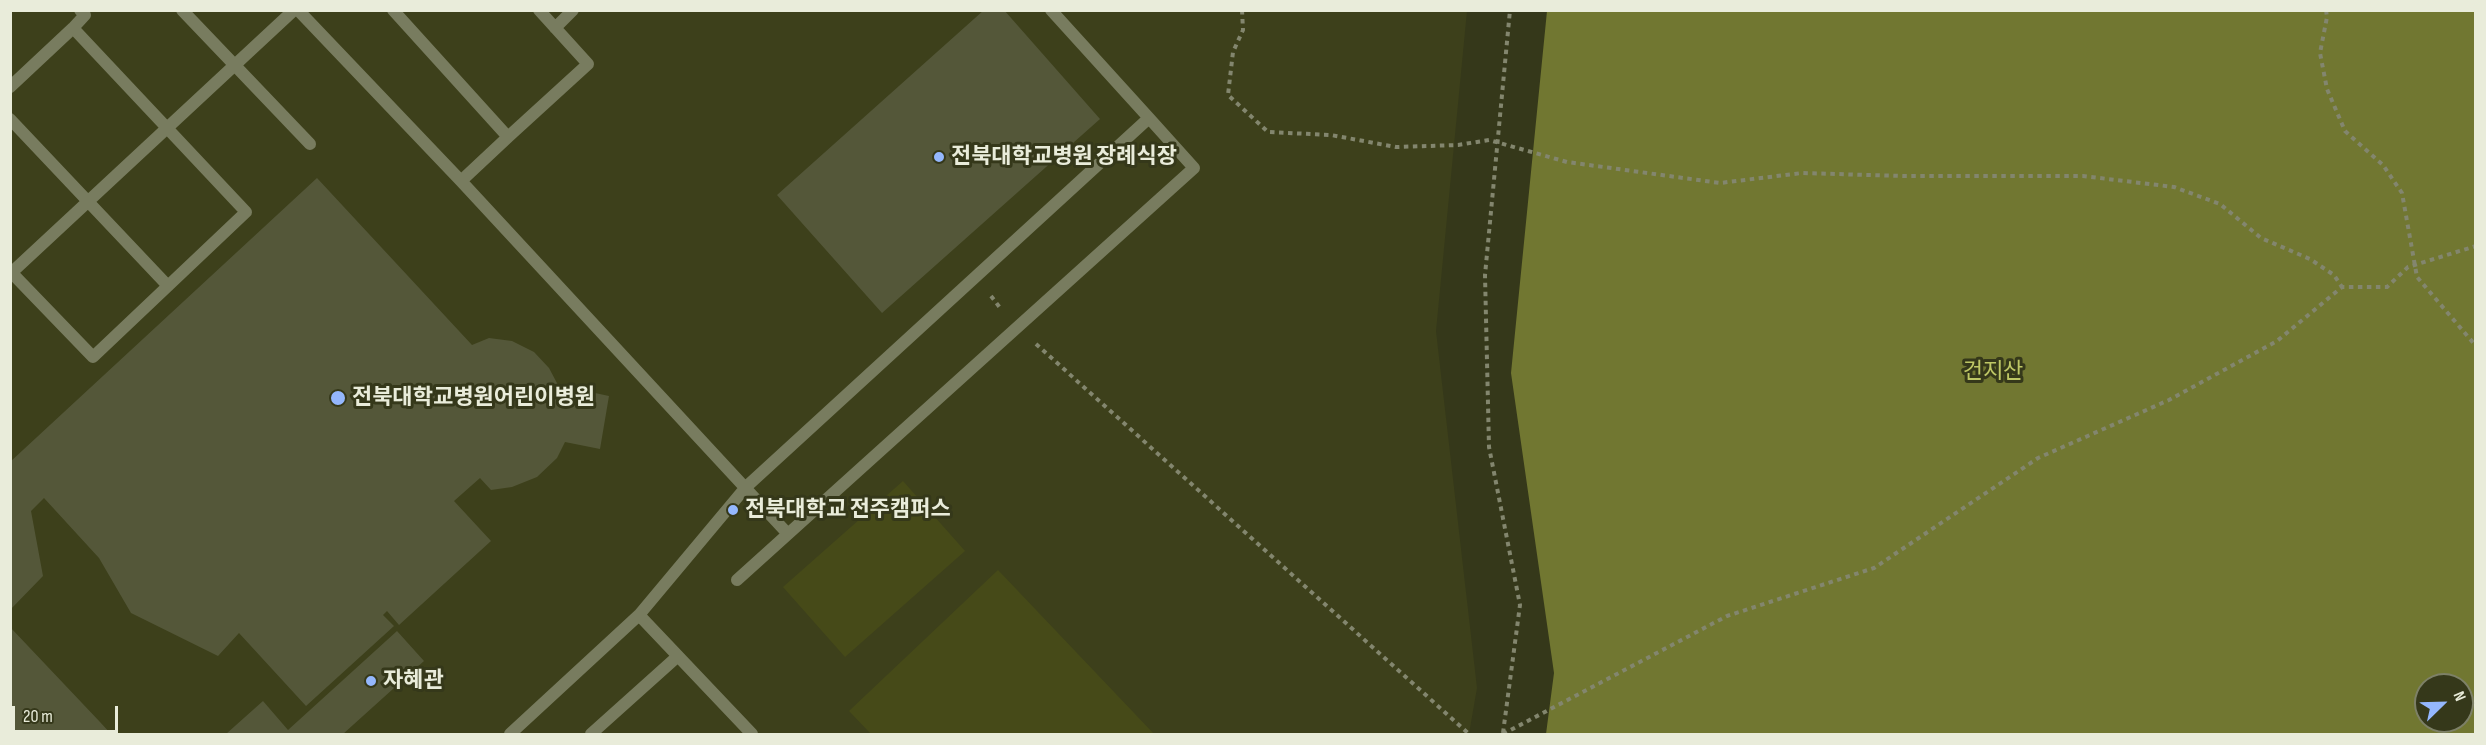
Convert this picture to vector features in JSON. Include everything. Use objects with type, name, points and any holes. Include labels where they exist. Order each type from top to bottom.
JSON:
[{"type":"lane","points":[[10,87],[85,15],[80,10]]},
{"type":"lane","points":[[182,10],[310,144]]},
{"type":"lane","points":[[73,28],[167,128],[246,212],[93,357],[11,272],[88,202],[167,128],[296,10],[461,181],[788,534]]},
{"type":"lane","points":[[393,10],[508,137]]},
{"type":"lane","points":[[461,181],[588,64],[539,10]]},
{"type":"lane","points":[[555,28],[573,10]]},
{"type":"lane","points":[[737,580],[1194,168],[1051,10]]},
{"type":"lane","points":[[510,735],[639,615],[746,487],[1149,118]]},
{"type":"lane","points":[[10,119],[168,286]]},
{"type":"lane","points":[[639,615],[752,735]]},
{"type":"lane","points":[[591,735],[678,656]]},
{"type":"path","points":[[1242,10],[1243,30],[1233,52],[1228,95],[1268,132],[1330,135],[1396,147],[1458,145],[1490,140],[1567,162],[1720,183],[1802,172],[1903,176],[2083,176],[2174,187],[2220,204],[2261,238],[2310,259],[2334,274],[2342,287]]},
{"type":"path","points":[[1503,734],[1520,606],[1489,447],[1485,275],[1510,10]]},
{"type":"path","points":[[2326,10],[2327,17],[2320,53],[2327,89],[2345,131],[2383,165],[2402,193],[2417,277],[2475,346]]},
{"type":"path","points":[[1503,734],[1727,616],[1874,568],[2038,458],[2169,400],[2277,341],[2342,287],[2387,287],[2408,267],[2475,246]]},
{"type":"path","points":[[975,277],[1018,327],[1469,735]]},
{"type":"shaded area","name":"전북대학교 전주캠퍼스","points":[[10,11],[1467,11],[1436,331],[1477,688],[1469,734],[11,734]]},
{"type":"shaded area","points":[[903,481],[965,551],[845,657],[783,587]]},
{"type":"shaded area","points":[[998,570],[1154,734],[871,734],[849,711]]},
{"type":"green space","name":"건지산","points":[[1547,11],[2475,11],[2475,734],[1546,734],[1554,673],[1511,373]]},
{"type":"building","name":"전북대학교병원 장례식장","points":[[984,10],[1004,10],[1100,119],[882,313],[777,195]]},
{"type":"building","points":[[317,178],[472,345],[489,338],[512,341],[534,352],[549,368],[558,385],[609,396],[600,449],[565,442],[557,458],[537,477],[512,487],[491,490],[480,478],[454,501],[491,541],[399,625],[387,611],[383,615],[394,626],[306,706],[239,633],[218,656],[131,613],[99,558],[44,498],[31,511],[43,576],[10,610],[10,462]]},
{"type":"building","points":[[10,627],[100,722],[111,734],[10,734]]},
{"type":"building","name":"자혜관","points":[[397,631],[424,661],[343,734],[226,734],[263,701],[288,730]]},
{"type":"place","name":"전북대학교병원 장례식장","points":[[939,157]]},
{"type":"place","name":"전북대학교병원어린이병원","points":[[338,398]]},
{"type":"place","name":"전북대학교 전주캠퍼스","points":[[733,510]]},
{"type":"place","name":"자혜관","points":[[371,681]]}]
